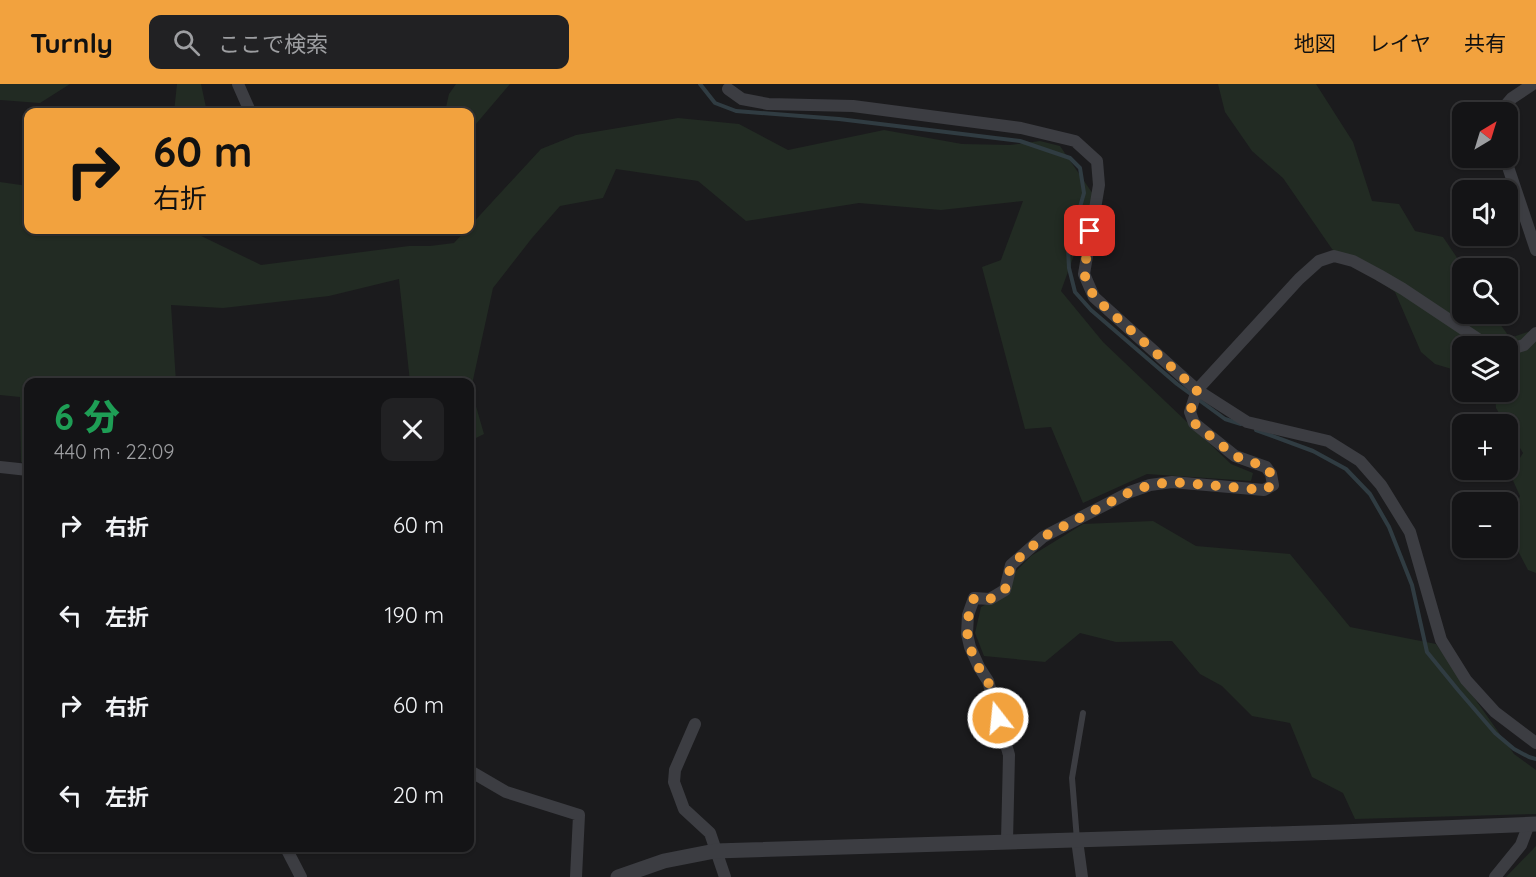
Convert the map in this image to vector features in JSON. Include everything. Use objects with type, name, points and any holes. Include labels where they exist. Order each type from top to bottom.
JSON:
[{"type":"street","points":[[238,84],[249,108]]},
{"type":"street","points":[[1509,102],[1533,84]]},
{"type":"street","points":[[728,89],[742,99],[768,104],[853,106],[1021,128],[1075,141],[1097,161],[1099,185],[1084,274],[1094,297],[1197,390],[1247,422],[1328,441],[1360,461],[1381,485],[1410,532],[1441,640],[1466,680],[1495,712],[1536,743]]},
{"type":"street","points":[[1508,168],[1536,250]]},
{"type":"street","points":[[1007,842],[1009,755],[988,681],[970,647],[967,634],[968,615],[974,598],[990,599],[1005,590],[1011,565],[1043,537],[1130,492],[1150,485],[1172,482],[1264,490],[1273,485],[1271,474],[1266,467],[1235,456],[1194,423],[1190,412],[1197,390],[1299,279],[1319,261],[1334,256],[1353,261],[1403,289],[1472,336]]},
{"type":"street","points":[[1518,347],[1524,345],[1536,333]]},
{"type":"street","points":[[0,467],[24,470]]},
{"type":"street","points":[[695,723],[675,770],[674,782],[684,810],[710,833],[724,877]]},
{"type":"street","points":[[474,773],[506,792],[579,815],[576,877]]},
{"type":"street","points":[[618,877],[664,861],[715,851],[1532,824]]},
{"type":"street","points":[[1495,877],[1521,845],[1532,824]]},
{"type":"street","points":[[1077,840],[1082,877]]},
{"type":"street","points":[[288,852],[300,877]]},
{"type":"lane","points":[[1077,840],[1072,778],[1083,713]]},
{"type":"shaded area","points":[[0,84],[70,84],[40,103],[0,100]]},
{"type":"shaded area","points":[[177,84],[201,84],[206,108],[174,108]]},
{"type":"shaded area","points":[[456,84],[510,84],[474,126],[474,108],[446,108],[449,94]]},
{"type":"shaded area","points":[[1218,84],[1316,84],[1353,142],[1372,201],[1399,204],[1415,231],[1443,237],[1457,258],[1452,258],[1452,324],[1500,324],[1509,336],[1452,336],[1452,369],[1435,364],[1421,352],[1395,292],[1332,249],[1283,178],[1252,151],[1225,112]]},
{"type":"shaded area","points":[[678,118],[739,124],[788,150],[884,130],[962,144],[1010,145],[1040,141],[1060,146],[1095,197],[1061,291],[1103,342],[1231,464],[1253,473],[1251,481],[1147,474],[1083,503],[1051,427],[1025,429],[982,267],[1001,260],[1023,201],[941,210],[859,203],[746,221],[698,181],[616,169],[603,198],[560,206],[493,288],[473,378],[410,378],[399,279],[329,296],[223,308],[171,305],[176,378],[24,378],[24,463],[21,462],[20,397],[0,395],[0,182],[24,185],[24,234],[197,234],[261,265],[409,246],[454,243],[462,234],[474,234],[474,222],[541,149],[576,135]]},
{"type":"shaded area","points":[[1536,329],[1536,573],[1528,570],[1518,551],[1518,501],[1520,496],[1513,480],[1518,480],[1518,461],[1523,453],[1518,445],[1518,414],[1500,414],[1496,402],[1518,402],[1518,336],[1516,336]]},
{"type":"shaded area","points":[[474,399],[484,434],[474,439]]},
{"type":"shaded area","points":[[1153,521],[1196,546],[1290,554],[1350,627],[1436,644],[1514,754],[1536,770],[1536,814],[1355,819],[1343,793],[1312,777],[1290,723],[1252,716],[1222,686],[1200,674],[1172,641],[1116,642],[1080,633],[1045,662],[984,656],[975,633],[981,607],[1007,593],[1015,572],[1031,556],[1083,524]]},
{"type":"shaded area","points":[[1536,846],[1536,877],[1506,877]]},
{"type":"waterway","points":[[700,84],[715,103],[736,111],[839,119],[1020,141],[1070,158],[1080,168],[1084,193],[1068,249],[1069,268],[1075,292],[1091,310],[1177,384],[1225,419],[1241,424]]},
{"type":"waterway","points":[[1256,430],[1313,451],[1346,469],[1370,494],[1389,527],[1412,585],[1427,652],[1495,733],[1514,749],[1536,759]]},
{"type":"route","points":[[998,718],[988,681],[970,647],[967,634],[968,615],[974,598],[990,599],[1005,590],[1011,565],[1026,551],[1043,537],[1130,492],[1150,485],[1172,482],[1264,490],[1273,485],[1271,474],[1266,467],[1235,456],[1194,423],[1190,412],[1197,390],[1094,297],[1084,274],[1090,231]]}]
